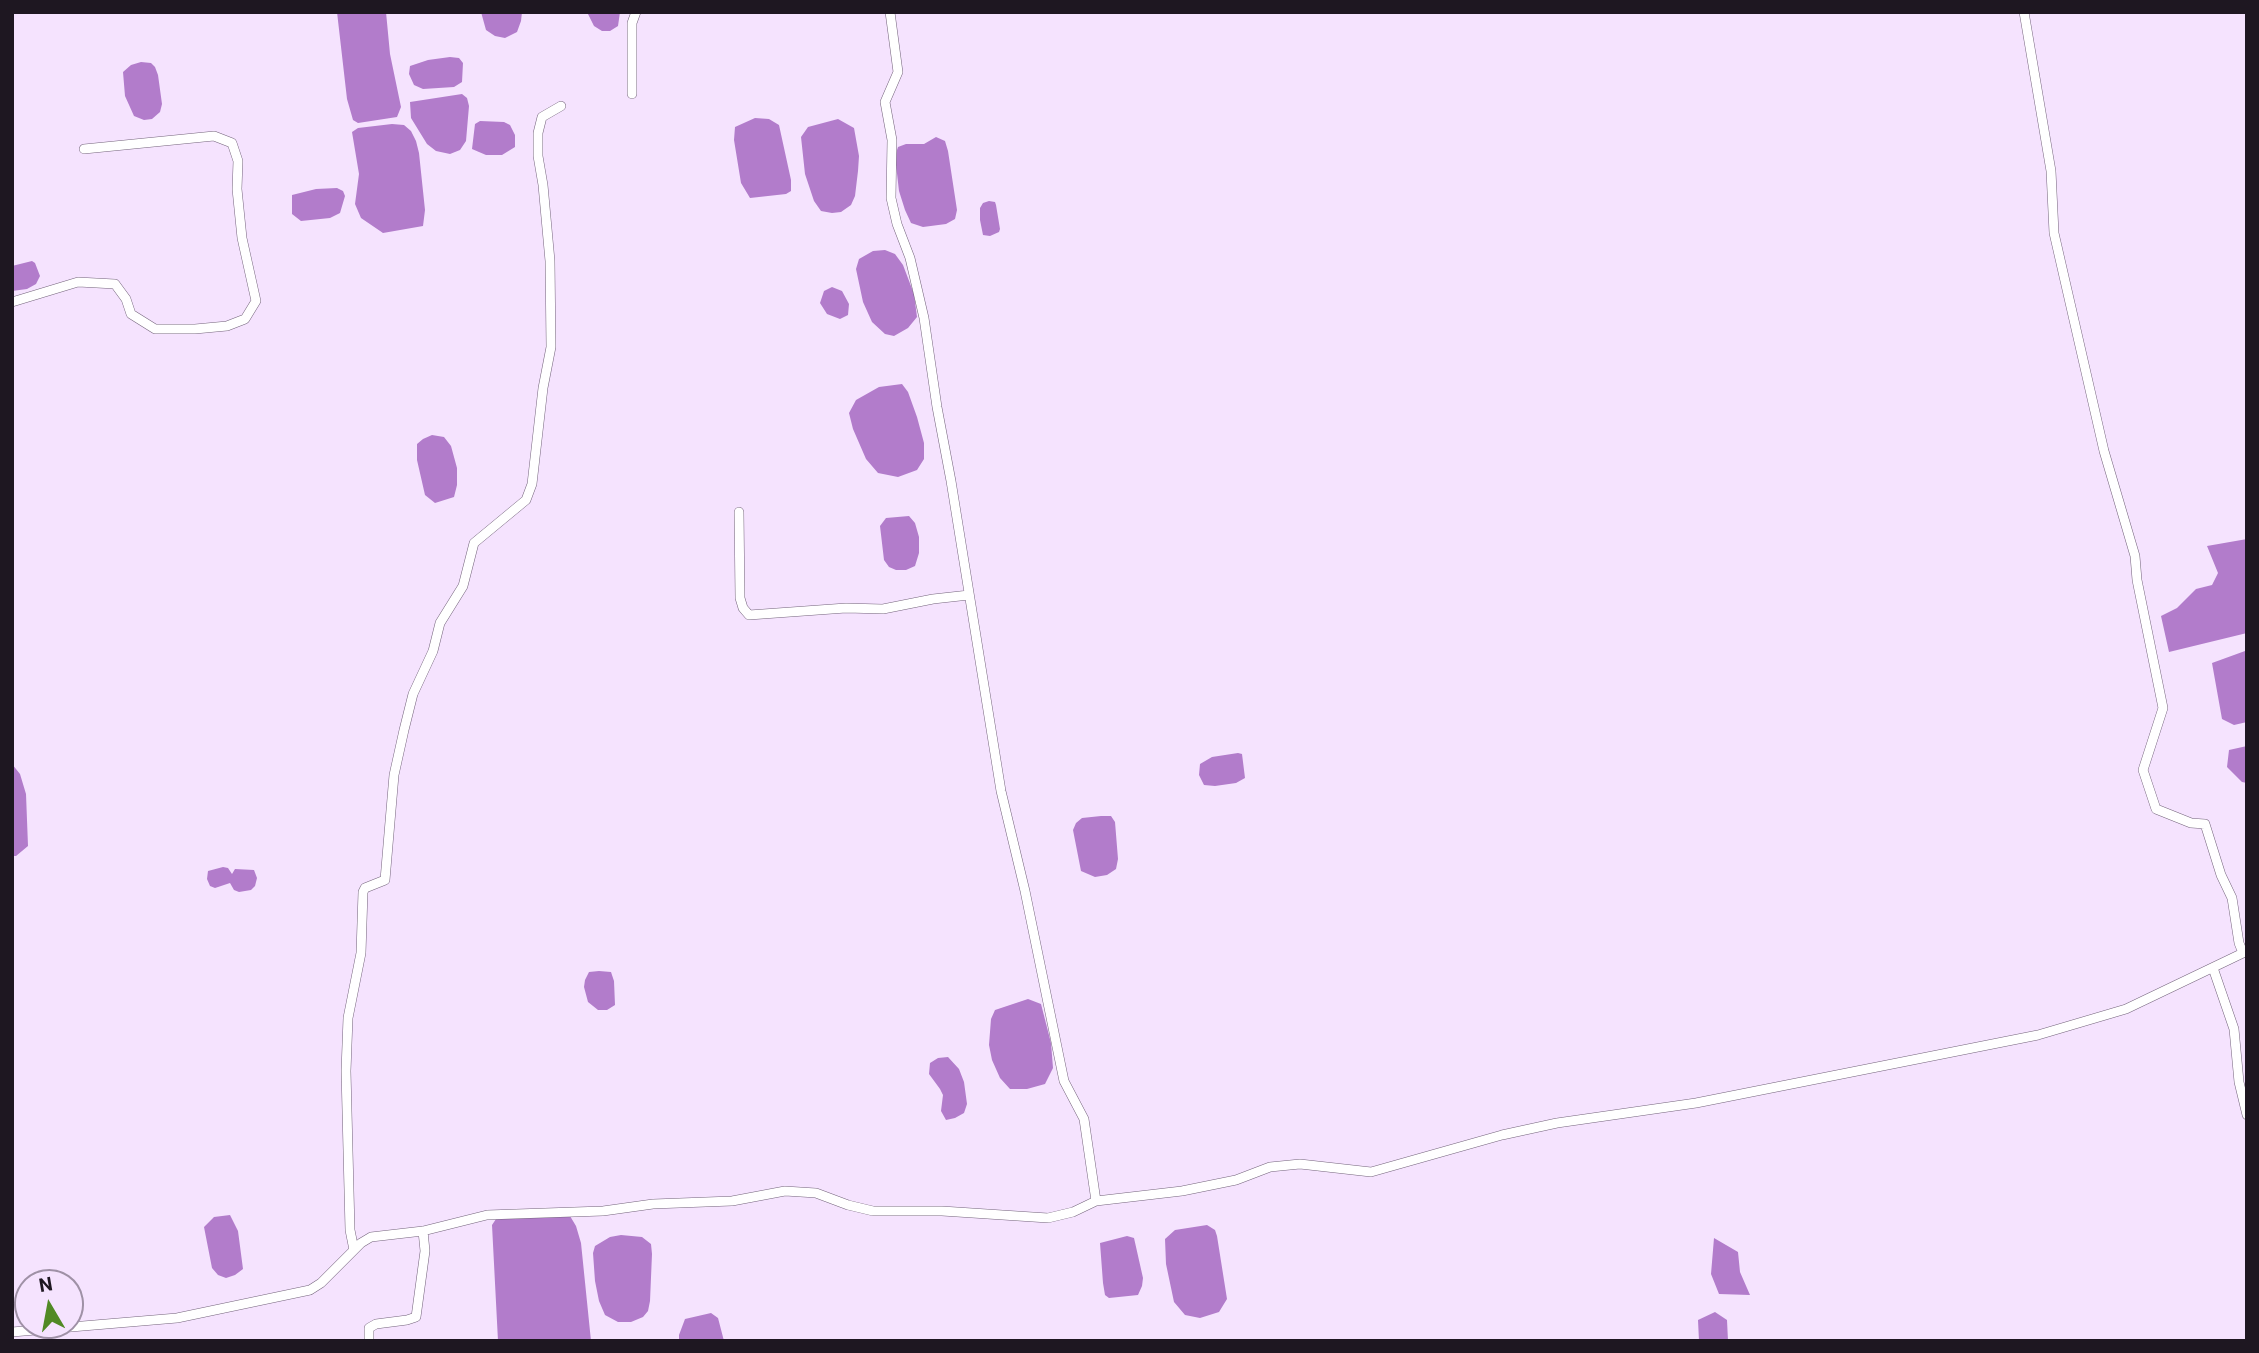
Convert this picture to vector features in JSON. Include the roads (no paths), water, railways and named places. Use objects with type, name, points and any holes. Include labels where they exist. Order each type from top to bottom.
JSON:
[{"type":"street","points":[[632,94],[632,23],[636,12]]},
{"type":"street","points":[[890,12],[898,72],[885,102],[891,140],[891,198],[897,224],[910,258],[924,318],[1012,846],[1025,891],[1064,1081],[1084,1119],[1097,1201]]},
{"type":"street","points":[[12,1332],[177,1318],[310,1290],[334,1272],[354,1250],[371,1237],[423,1231],[487,1215],[603,1211],[653,1205],[732,1201],[785,1191],[816,1193],[873,1211],[942,1211],[1048,1218],[1073,1212],[1097,1201],[1182,1191],[1236,1180],[1270,1167],[1330,1166],[1371,1172],[1502,1135],[1558,1123],[1696,1103],[2038,1035],[2126,1009],[2243,953],[2232,898],[2221,875],[2205,824],[2191,823],[2156,809],[2143,770],[2164,708],[2137,580],[2135,556],[2104,451],[2054,233],[2051,171],[2024,12]]},
{"type":"street","points":[[354,1250],[350,1230],[346,1060],[348,1018],[361,953],[362,897],[365,888],[385,880],[394,775],[412,694],[433,651],[440,623],[463,586],[474,543],[526,500],[532,484],[543,388],[551,347],[550,261],[538,156],[538,133],[542,117],[561,106]]},
{"type":"street","points":[[12,302],[78,282],[115,285],[126,299],[131,314],[155,329],[195,329],[227,326],[245,319],[256,301],[242,238],[237,189],[238,161],[232,143],[214,136],[84,149]]},
{"type":"street","points":[[740,512],[740,598],[749,615],[846,607],[883,609],[969,595]]},
{"type":"street","points":[[2213,968],[2234,1029],[2239,1082],[2247,1115]]},
{"type":"street","points":[[369,1341],[369,1328],[376,1324],[416,1317],[425,1251],[423,1231]]}]
